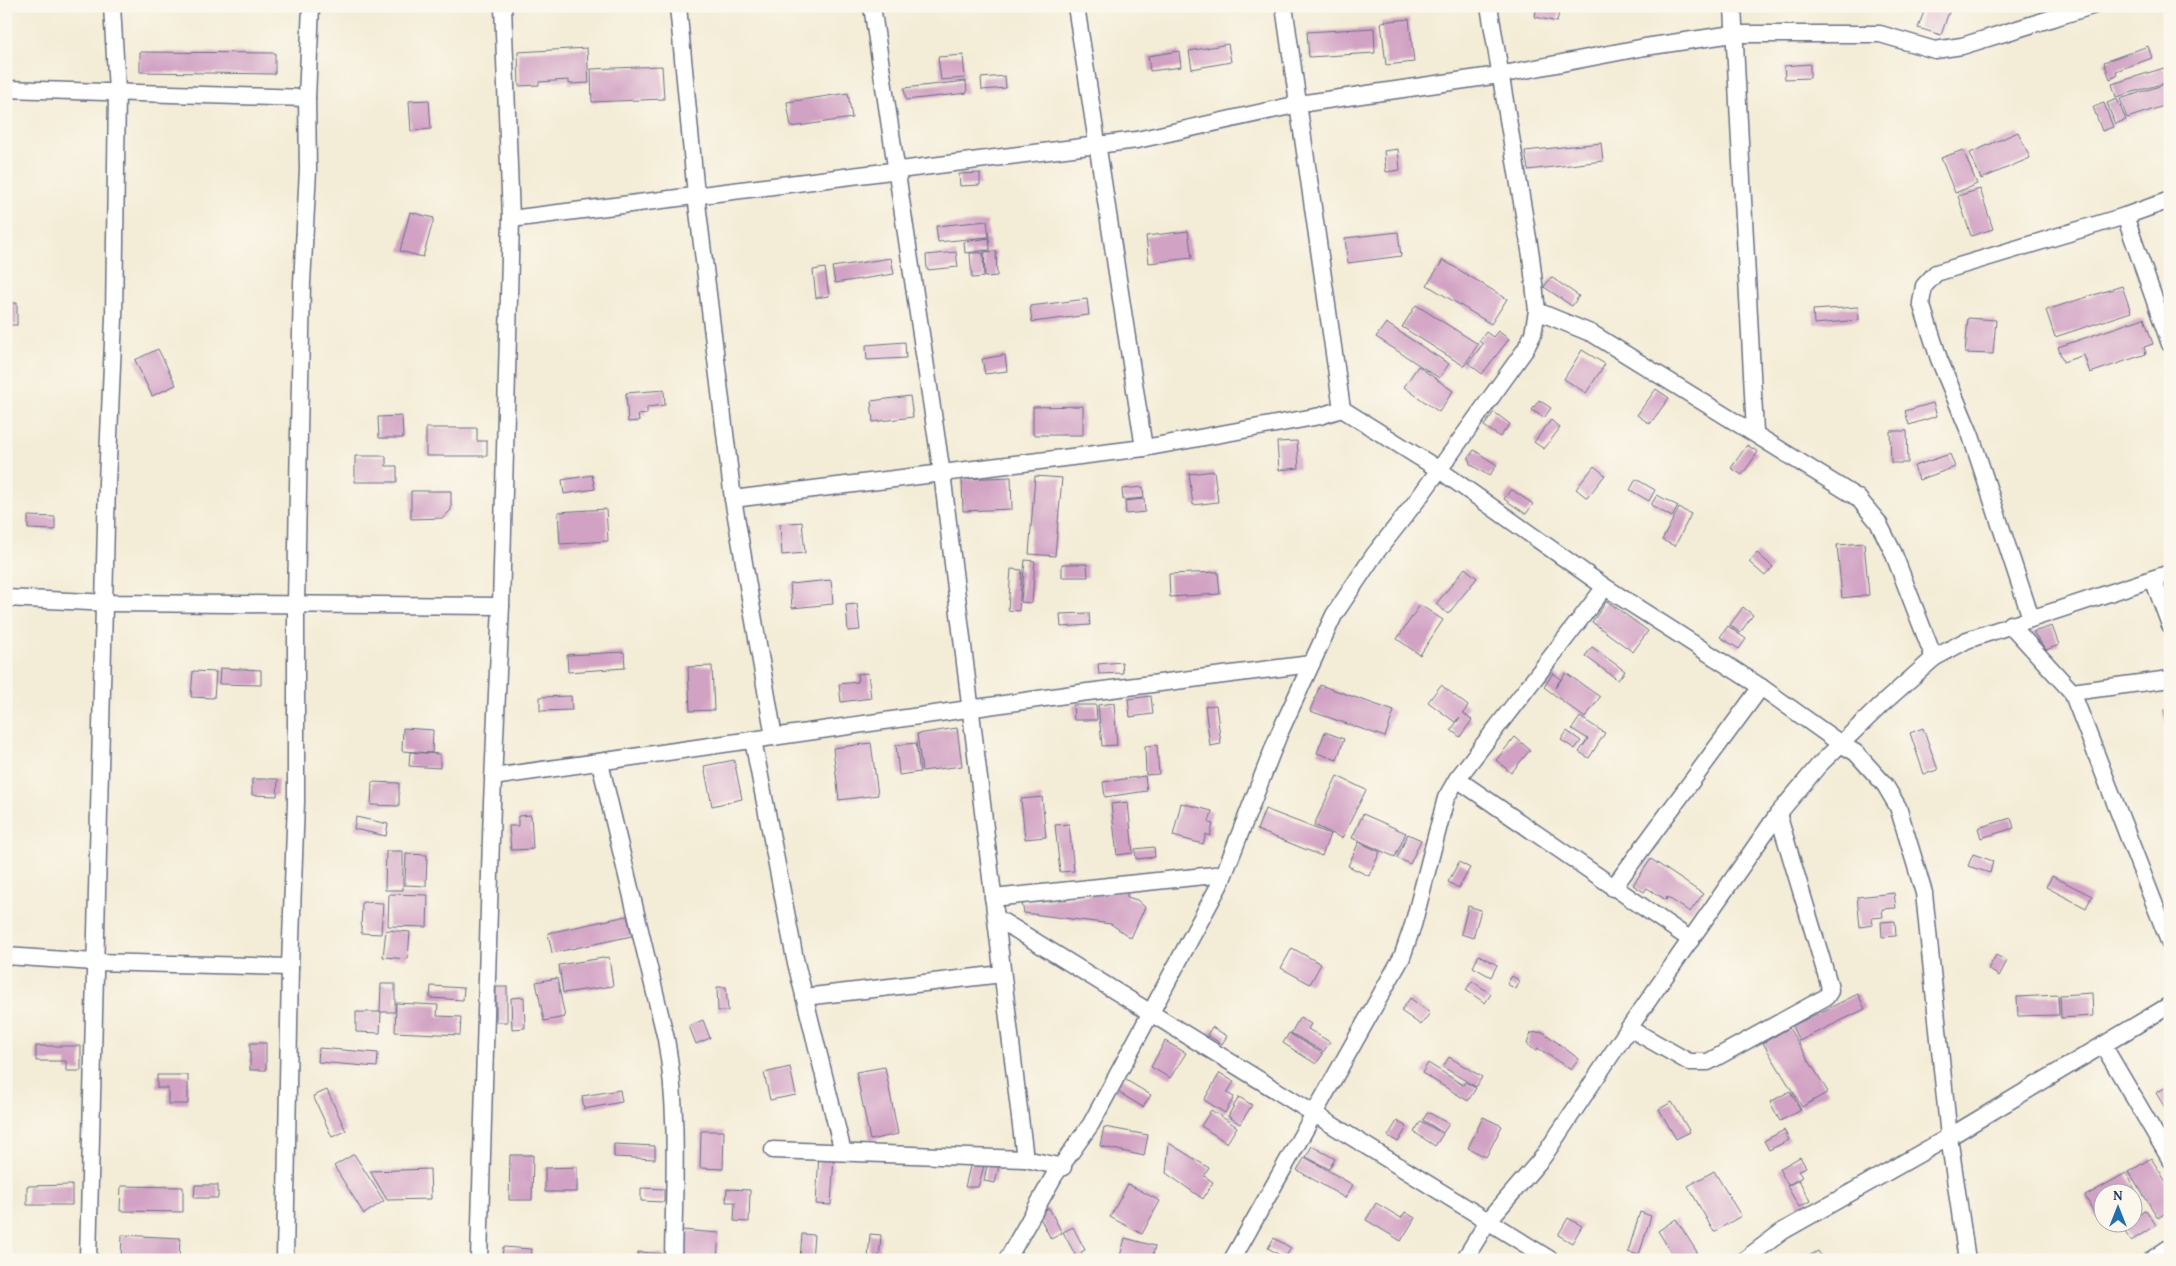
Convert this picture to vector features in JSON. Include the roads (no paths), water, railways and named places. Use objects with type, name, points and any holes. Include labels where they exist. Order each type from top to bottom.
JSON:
[{"type":"street","points":[[88,1260],[94,962],[101,800],[114,318],[117,91],[112,6]]},
{"type":"street","points":[[285,1260],[290,967],[296,802],[296,604],[302,283],[308,170],[306,98],[312,6]]},
{"type":"street","points":[[479,1260],[493,777],[501,606],[511,219],[503,6]]},
{"type":"street","points":[[678,6],[696,195],[733,499],[774,737]]},
{"type":"street","points":[[872,6],[942,473],[1025,1159]]},
{"type":"street","points":[[1076,6],[1144,448]]},
{"type":"street","points":[[1284,6],[1342,409]]},
{"type":"street","points":[[1007,1260],[1054,1176],[1063,1167],[1091,1124],[1224,874],[1279,734],[1334,615],[1374,555],[1418,499],[1525,350],[1533,334],[1537,311],[1531,256],[1499,74],[1490,6]]},
{"type":"street","points":[[1733,6],[1755,432]]},
{"type":"street","points":[[511,219],[1137,140],[1299,104],[1499,74],[1645,47],[1733,34],[1880,34],[1936,50],[1962,46],[2092,6]]},
{"type":"street","points":[[6,89],[306,98]]},
{"type":"street","points":[[2031,618],[1971,436],[1939,359],[1921,303],[1924,286],[1936,273],[2125,216],[2170,200]]},
{"type":"street","points":[[2125,216],[2170,344]]},
{"type":"street","points":[[1537,311],[1593,334],[1755,432],[1858,498],[1878,522],[1893,552],[1934,658]]},
{"type":"street","points":[[733,499],[1144,448],[1320,416],[1342,409],[1438,469],[1605,587],[1761,687],[1856,753],[1885,785],[1898,807],[1924,893],[1929,927],[1949,1137],[1967,1260]]},
{"type":"street","points":[[1464,1260],[1488,1221],[1543,1157],[1629,1028],[1778,814],[1819,765],[1900,687],[1934,658],[1967,640],[2010,624],[2170,573]]},
{"type":"street","points":[[2153,579],[2170,624]]},
{"type":"street","points":[[1232,1260],[1402,957],[1414,925],[1446,798],[1457,779],[1605,587]]},
{"type":"street","points":[[6,598],[105,602],[501,606]]},
{"type":"street","points":[[2010,624],[2072,692],[2170,944]]},
{"type":"street","points":[[493,777],[970,708],[1311,664]]},
{"type":"street","points":[[2072,692],[2170,679]]},
{"type":"street","points":[[1613,888],[1761,687]]},
{"type":"street","points":[[753,740],[804,997],[843,1152]]},
{"type":"street","points":[[600,763],[666,1039],[673,1078],[675,1111],[673,1260]]},
{"type":"street","points":[[1457,779],[1691,940]]},
{"type":"street","points":[[1629,1028],[1689,1062],[1708,1062],[1826,997],[1830,991],[1829,984],[1778,814]]},
{"type":"street","points":[[993,898],[1224,874]]},
{"type":"street","points":[[997,918],[1551,1260]]},
{"type":"street","points":[[6,956],[94,962],[290,967]]},
{"type":"street","points":[[804,997],[1002,974]]},
{"type":"street","points":[[1744,1260],[1783,1231],[1949,1137],[2170,1006]]},
{"type":"street","points":[[2103,1045],[2170,1159]]},
{"type":"street","points":[[773,1150],[1025,1159],[1063,1167]]},
{"type":"street","points":[[2150,1260],[2170,1247]]}]
